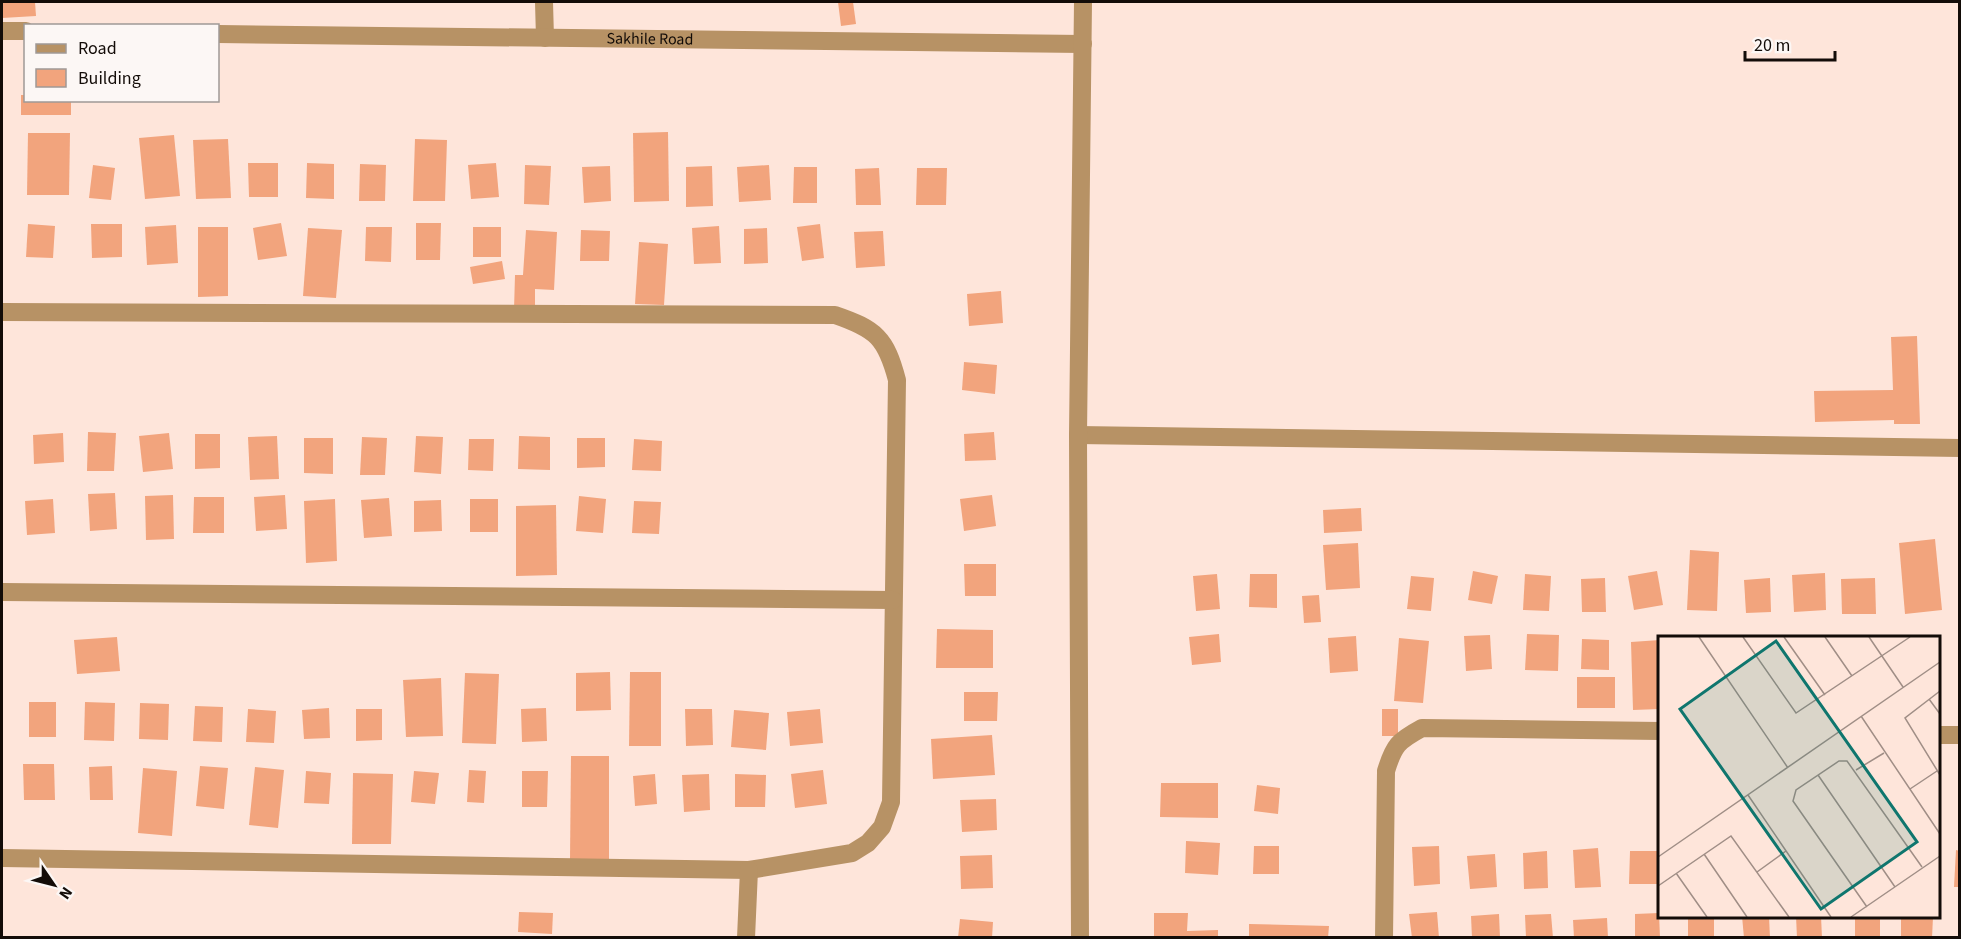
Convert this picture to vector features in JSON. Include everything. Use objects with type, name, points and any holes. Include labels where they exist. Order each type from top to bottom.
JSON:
[{"type":"street","points":[[544,2],[545,38]]},
{"type":"street","points":[[1080,938],[1078,435],[1083,2]]},
{"type":"street","points":[[2,31],[24,32]]},
{"type":"street","name":"Sakhile Road","points":[[219,34],[1083,44]]},
{"type":"street","points":[[2,312],[835,315],[862,324],[883,342],[891,357],[897,380],[892,600],[891,802],[882,827],[868,843],[852,853],[749,870],[2,858]]},
{"type":"street","points":[[1078,435],[1959,448]]},
{"type":"street","points":[[2,591],[892,600]]},
{"type":"street","points":[[1384,938],[1386,771],[1391,754],[1401,739],[1422,728],[1658,731]]},
{"type":"street","points":[[1940,735],[1959,735]]},
{"type":"street","points":[[746,938],[749,870]]},
{"type":"building","points":[[2,2],[35,2],[36,16],[2,18]]},
{"type":"building","points":[[838,2],[853,2],[856,24],[841,26]]},
{"type":"building","points":[[21,95],[24,95],[24,102],[71,102],[71,115],[21,115]]},
{"type":"building","points":[[668,132],[669,201],[634,202],[633,133]]},
{"type":"building","points":[[28,133],[70,133],[69,195],[27,195]]},
{"type":"building","points":[[174,135],[180,196],[145,199],[139,138]]},
{"type":"building","points":[[228,139],[231,198],[196,199],[193,140]]},
{"type":"building","points":[[415,139],[447,140],[445,201],[413,201]]},
{"type":"building","points":[[248,163],[278,163],[278,197],[249,197]]},
{"type":"building","points":[[307,163],[334,164],[334,199],[306,198]]},
{"type":"building","points":[[496,163],[499,197],[471,199],[468,165]]},
{"type":"building","points":[[360,164],[386,165],[385,201],[359,201]]},
{"type":"building","points":[[93,165],[115,168],[111,200],[89,198]]},
{"type":"building","points":[[525,165],[551,166],[549,205],[524,204]]},
{"type":"building","points":[[769,165],[771,200],[739,202],[737,167]]},
{"type":"building","points":[[610,166],[611,201],[584,203],[582,167]]},
{"type":"building","points":[[712,166],[713,206],[686,207],[686,167]]},
{"type":"building","points":[[794,167],[817,167],[817,203],[793,203]]},
{"type":"building","points":[[879,168],[881,205],[856,205],[855,169]]},
{"type":"building","points":[[917,168],[947,168],[946,205],[916,205]]},
{"type":"building","points":[[281,223],[287,256],[258,260],[253,228]]},
{"type":"building","points":[[416,223],[441,223],[440,260],[416,260]]},
{"type":"building","points":[[28,224],[55,226],[53,258],[26,257]]},
{"type":"building","points":[[91,224],[122,224],[122,257],[92,258]]},
{"type":"building","points":[[820,224],[824,258],[802,261],[797,227]]},
{"type":"building","points":[[176,225],[178,263],[147,265],[145,227]]},
{"type":"building","points":[[719,226],[721,263],[694,264],[692,228]]},
{"type":"building","points":[[198,227],[228,227],[228,296],[198,297]]},
{"type":"building","points":[[366,227],[392,227],[391,262],[365,261]]},
{"type":"building","points":[[473,227],[501,227],[501,257],[473,257]]},
{"type":"building","points":[[308,228],[342,230],[336,298],[303,296]]},
{"type":"building","points":[[767,228],[768,263],[744,264],[744,229]]},
{"type":"building","points":[[526,230],[557,232],[554,290],[535,289],[535,311],[514,310],[515,275],[523,275]]},
{"type":"building","points":[[581,230],[610,231],[609,261],[580,261]]},
{"type":"building","points":[[883,231],[885,266],[856,268],[854,232]]},
{"type":"building","points":[[639,242],[668,244],[664,305],[635,304]]},
{"type":"building","points":[[502,261],[505,279],[473,284],[470,267]]},
{"type":"building","points":[[1001,291],[1003,323],[969,326],[967,294]]},
{"type":"building","points":[[1917,336],[1920,424],[1894,424],[1894,420],[1815,422],[1814,391],[1893,390],[1891,337]]},
{"type":"building","points":[[964,362],[997,365],[995,394],[962,390]]},
{"type":"building","points":[[88,432],[116,433],[114,471],[87,471]]},
{"type":"building","points":[[994,432],[996,460],[965,461],[964,434]]},
{"type":"building","points":[[63,433],[64,462],[34,464],[33,435]]},
{"type":"building","points":[[169,433],[173,469],[143,472],[139,436]]},
{"type":"building","points":[[195,434],[220,434],[220,468],[195,469]]},
{"type":"building","points":[[277,436],[279,479],[250,480],[248,437]]},
{"type":"building","points":[[416,436],[443,437],[441,474],[414,472]]},
{"type":"building","points":[[519,436],[550,437],[550,470],[518,469]]},
{"type":"building","points":[[362,437],[387,438],[385,475],[360,475]]},
{"type":"building","points":[[304,438],[333,438],[333,474],[304,473]]},
{"type":"building","points":[[577,438],[605,438],[605,467],[577,468]]},
{"type":"building","points":[[469,439],[494,439],[493,471],[468,470]]},
{"type":"building","points":[[634,439],[662,441],[661,471],[632,470]]},
{"type":"building","points":[[115,493],[117,529],[90,531],[88,494]]},
{"type":"building","points":[[173,495],[174,539],[146,540],[145,496]]},
{"type":"building","points":[[285,495],[287,529],[256,531],[254,497]]},
{"type":"building","points":[[992,495],[996,526],[964,531],[960,499]]},
{"type":"building","points":[[579,496],[606,499],[603,533],[576,531]]},
{"type":"building","points":[[194,497],[224,497],[224,533],[193,533]]},
{"type":"building","points":[[389,498],[392,536],[364,538],[361,500]]},
{"type":"building","points":[[53,499],[55,533],[27,535],[25,501]]},
{"type":"building","points":[[335,499],[337,561],[306,563],[304,501]]},
{"type":"building","points":[[470,499],[498,499],[498,532],[470,532]]},
{"type":"building","points":[[441,500],[442,531],[414,532],[414,501]]},
{"type":"building","points":[[634,501],[661,502],[659,534],[632,533]]},
{"type":"building","points":[[556,505],[557,575],[516,576],[516,506]]},
{"type":"building","points":[[1361,508],[1362,531],[1324,533],[1323,510]]},
{"type":"building","points":[[1935,539],[1942,610],[1905,614],[1899,543]]},
{"type":"building","points":[[1358,543],[1360,588],[1326,590],[1323,545]]},
{"type":"building","points":[[1690,550],[1719,552],[1717,611],[1687,610]]},
{"type":"building","points":[[964,564],[996,564],[996,596],[965,596]]},
{"type":"building","points":[[1473,571],[1498,576],[1492,604],[1468,600]]},
{"type":"building","points":[[1657,571],[1663,605],[1634,610],[1628,576]]},
{"type":"building","points":[[1825,573],[1826,610],[1794,612],[1792,575]]},
{"type":"building","points":[[1217,574],[1220,609],[1196,611],[1193,576]]},
{"type":"building","points":[[1250,574],[1277,574],[1277,608],[1249,607]]},
{"type":"building","points":[[1525,574],[1551,576],[1549,611],[1523,610]]},
{"type":"building","points":[[1411,576],[1434,578],[1431,611],[1407,609]]},
{"type":"building","points":[[1605,578],[1606,612],[1582,612],[1581,579]]},
{"type":"building","points":[[1770,578],[1771,612],[1746,613],[1744,580]]},
{"type":"building","points":[[1875,578],[1876,614],[1842,614],[1841,579]]},
{"type":"building","points":[[1319,595],[1321,622],[1304,623],[1302,596]]},
{"type":"building","points":[[937,629],[993,630],[993,668],[936,668]]},
{"type":"building","points":[[1219,634],[1221,662],[1192,665],[1189,637]]},
{"type":"building","points":[[1527,634],[1559,635],[1558,671],[1525,670]]},
{"type":"building","points":[[1490,635],[1492,669],[1466,671],[1464,636]]},
{"type":"building","points":[[1356,636],[1358,671],[1330,673],[1328,638]]},
{"type":"building","points":[[117,637],[120,671],[77,674],[74,640]]},
{"type":"building","points":[[1399,638],[1429,641],[1423,703],[1394,701]]},
{"type":"building","points":[[1582,639],[1609,640],[1609,670],[1581,669]]},
{"type":"building","points":[[1658,640],[1658,709],[1633,710],[1631,642]]},
{"type":"building","points":[[610,672],[611,710],[576,711],[576,673]]},
{"type":"building","points":[[630,672],[661,672],[661,746],[629,746]]},
{"type":"building","points":[[465,673],[499,674],[496,744],[462,743]]},
{"type":"building","points":[[1577,677],[1615,677],[1615,708],[1577,708]]},
{"type":"building","points":[[441,678],[443,736],[406,737],[403,680]]},
{"type":"building","points":[[964,692],[998,692],[997,721],[964,721]]},
{"type":"building","points":[[29,702],[56,702],[56,737],[29,737]]},
{"type":"building","points":[[85,702],[115,703],[114,741],[84,740]]},
{"type":"building","points":[[140,703],[169,704],[168,740],[139,739]]},
{"type":"building","points":[[195,706],[223,707],[222,742],[193,741]]},
{"type":"building","points":[[329,708],[330,738],[304,739],[302,710]]},
{"type":"building","points":[[546,708],[547,741],[522,742],[521,709]]},
{"type":"building","points":[[248,709],[276,711],[274,743],[246,742]]},
{"type":"building","points":[[356,709],[382,709],[382,740],[356,741]]},
{"type":"building","points":[[685,709],[712,709],[713,745],[686,746]]},
{"type":"building","points":[[820,709],[823,743],[790,746],[787,712]]},
{"type":"building","points":[[1382,709],[1398,709],[1398,736],[1382,736]]},
{"type":"building","points":[[734,710],[769,713],[766,750],[731,747]]},
{"type":"building","points":[[992,735],[995,775],[933,779],[931,739]]},
{"type":"building","points":[[571,756],[609,756],[609,861],[570,861]]},
{"type":"building","points":[[23,764],[54,764],[55,800],[24,800]]},
{"type":"building","points":[[112,766],[113,800],[90,800],[89,767]]},
{"type":"building","points":[[200,766],[228,768],[224,809],[196,806]]},
{"type":"building","points":[[255,767],[284,770],[278,828],[249,825]]},
{"type":"building","points":[[143,768],[177,771],[172,836],[138,833]]},
{"type":"building","points":[[469,770],[486,771],[484,803],[467,802]]},
{"type":"building","points":[[823,770],[827,804],[795,808],[791,774]]},
{"type":"building","points":[[306,771],[331,773],[329,804],[304,803]]},
{"type":"building","points":[[414,771],[439,773],[435,804],[411,802]]},
{"type":"building","points":[[522,771],[548,771],[547,807],[522,807]]},
{"type":"building","points":[[353,773],[393,774],[391,844],[352,844]]},
{"type":"building","points":[[655,774],[657,804],[635,806],[633,776]]},
{"type":"building","points":[[709,774],[710,810],[684,812],[682,775]]},
{"type":"building","points":[[735,774],[766,775],[765,807],[735,807]]},
{"type":"building","points":[[1161,783],[1218,783],[1218,818],[1160,817]]},
{"type":"building","points":[[1257,785],[1280,788],[1278,814],[1254,811]]},
{"type":"building","points":[[996,799],[997,830],[962,832],[960,800]]},
{"type":"building","points":[[1186,841],[1220,843],[1218,875],[1185,873]]},
{"type":"building","points":[[1254,846],[1279,846],[1279,874],[1253,874]]},
{"type":"building","points":[[1439,846],[1440,884],[1414,886],[1412,847]]},
{"type":"building","points":[[1598,848],[1601,887],[1575,888],[1573,850]]},
{"type":"building","points":[[1956,850],[1960,851],[1960,887],[1954,887]]},
{"type":"building","points":[[1547,851],[1548,888],[1524,889],[1523,853]]},
{"type":"building","points":[[1630,851],[1658,851],[1658,884],[1629,884]]},
{"type":"building","points":[[1495,854],[1497,887],[1470,889],[1467,856]]},
{"type":"building","points":[[992,855],[993,888],[961,889],[960,856]]},
{"type":"building","points":[[519,912],[553,913],[552,934],[518,932]]},
{"type":"building","points":[[1437,912],[1439,938],[1412,938],[1409,914]]},
{"type":"building","points":[[1154,913],[1188,913],[1187,931],[1218,930],[1218,938],[1154,938]]},
{"type":"building","points":[[1658,913],[1660,938],[1635,938],[1635,914]]},
{"type":"building","points":[[1499,914],[1500,938],[1472,938],[1471,916]]},
{"type":"building","points":[[1551,914],[1553,938],[1526,938],[1525,915]]},
{"type":"building","points":[[1607,918],[1608,938],[1574,938],[1573,920]]},
{"type":"building","points":[[1688,918],[1714,918],[1714,938],[1688,938]]},
{"type":"building","points":[[1742,918],[1769,918],[1770,938],[1744,938]]},
{"type":"building","points":[[1796,918],[1821,918],[1822,938],[1797,938]]},
{"type":"building","points":[[1855,918],[1880,918],[1880,938],[1855,938]]},
{"type":"building","points":[[1901,918],[1933,918],[1932,938],[1901,938]]},
{"type":"building","points":[[960,919],[993,922],[992,938],[958,938]]},
{"type":"building","points":[[1249,924],[1329,926],[1328,938],[1249,938]]}]
